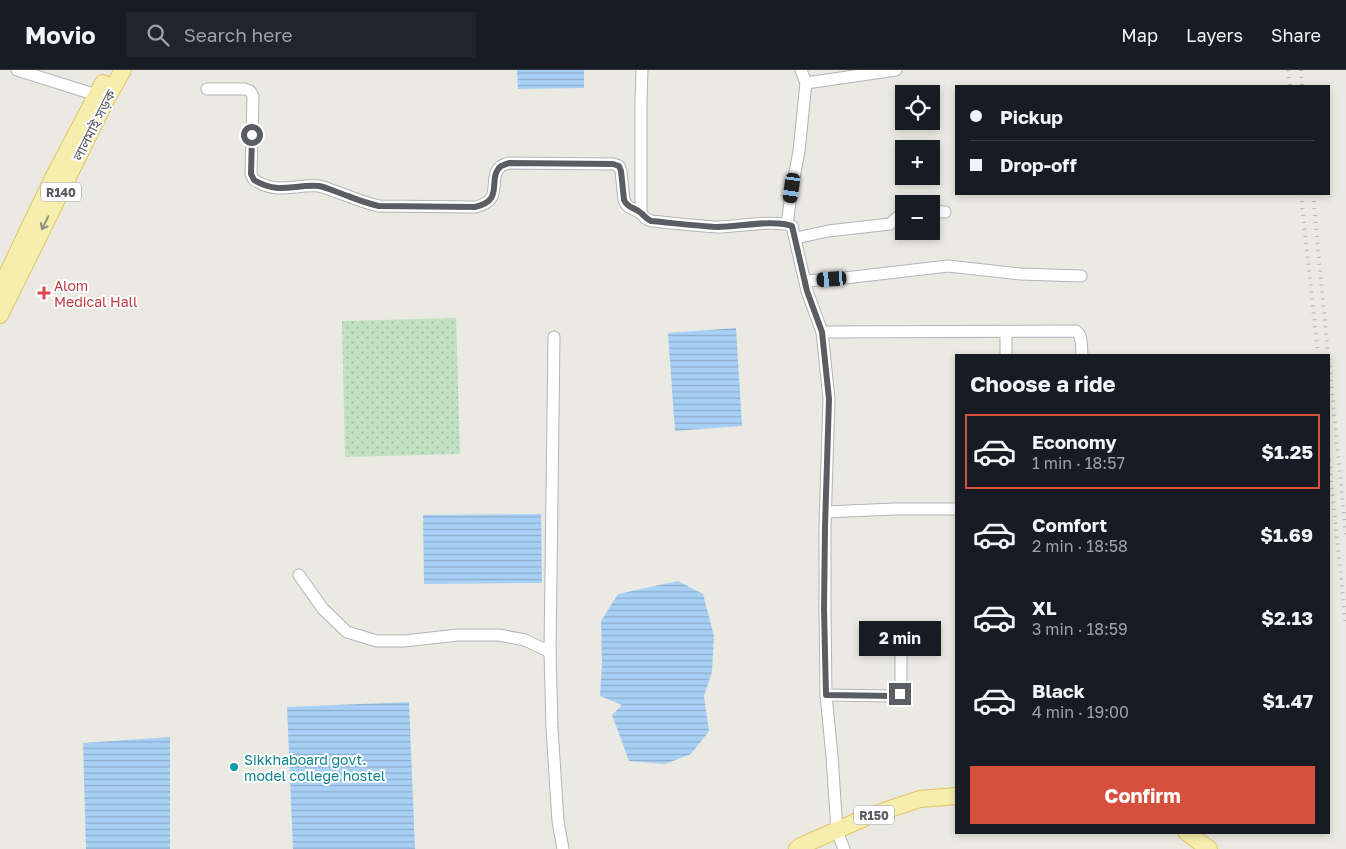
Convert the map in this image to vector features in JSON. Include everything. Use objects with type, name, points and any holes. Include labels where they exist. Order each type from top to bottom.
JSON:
[{"type":"main road","name":"লালমাই সড়ক","points":[[0,315],[101,96],[110,70]]},
{"type":"main road","name":"লালমাই সড়ক","points":[[0,289],[53,178],[101,96],[123,70]]},
{"type":"main road","name":"R150","points":[[797,849],[869,816],[920,799],[955,796]]},
{"type":"main road","points":[[1189,834],[1210,849]]},
{"type":"street","points":[[17,70],[101,96]]},
{"type":"street","points":[[641,213],[642,70]]},
{"type":"street","points":[[788,224],[799,151],[806,83],[801,70]]},
{"type":"street","points":[[806,83],[896,70]]},
{"type":"street","points":[[207,89],[245,89],[250,91],[253,96],[251,174],[254,180],[271,188],[284,189],[322,186],[379,206],[475,207],[485,205],[492,198],[496,173],[501,166],[509,163],[613,164],[619,166],[621,171],[626,204],[651,221],[718,227],[777,223],[792,226],[807,291],[822,332],[829,399],[824,610],[826,695],[837,831],[844,849]]},
{"type":"street","points":[[940,212],[945,212]]},
{"type":"street","points":[[796,238],[828,231],[890,224],[895,219]]},
{"type":"street","points":[[805,281],[948,266],[1021,274],[1081,276]]},
{"type":"street","points":[[822,332],[1076,331],[1081,338],[1082,354]]},
{"type":"street","points":[[1006,332],[1006,354]]},
{"type":"street","points":[[554,338],[550,652],[552,728],[558,821],[563,849]]},
{"type":"street","points":[[825,512],[955,509]]},
{"type":"street","points":[[299,575],[323,609],[347,632],[377,641],[404,641],[458,635],[498,635],[525,640],[550,652]]},
{"type":"street","points":[[826,695],[895,696],[900,694],[901,639]]},
{"type":"green space","points":[[456,318],[460,454],[345,457],[342,321]]},
{"type":"water","points":[[517,70],[584,70],[584,88],[518,89]]},
{"type":"water","points":[[736,328],[742,426],[675,431],[668,333]]},
{"type":"water","points":[[541,514],[542,583],[424,584],[423,515]]},
{"type":"water","points":[[678,581],[703,594],[714,636],[712,672],[704,696],[709,731],[691,754],[665,764],[629,761],[612,715],[622,705],[600,696],[602,663],[601,621],[618,594]]},
{"type":"water","points":[[409,702],[415,849],[293,849],[287,707]]},
{"type":"water","points":[[170,737],[170,849],[86,849],[83,743]]},
{"type":"railway","points":[[1288,70],[1290,85]]},
{"type":"railway","points":[[1301,70],[1302,85]]},
{"type":"railway","points":[[1301,195],[1318,354]]},
{"type":"railway","points":[[1313,195],[1328,354]]},
{"type":"railway","points":[[1330,369],[1346,537]]},
{"type":"railway","points":[[1330,470],[1346,627]]},
{"type":"place","name":"Alom Medical Hall","points":[[44,293]]},
{"type":"place","name":"Sikkhaboard govt. model college hostel","points":[[234,767]]},
{"type":"route","points":[[252,135],[251,174],[258,183],[271,188],[289,189],[322,186],[379,206],[475,207],[485,205],[492,198],[496,173],[501,166],[509,163],[613,164],[619,166],[621,171],[626,204],[651,221],[718,227],[777,223],[792,226],[807,291],[822,332],[829,399],[824,610],[826,695],[895,696],[900,694]]}]
